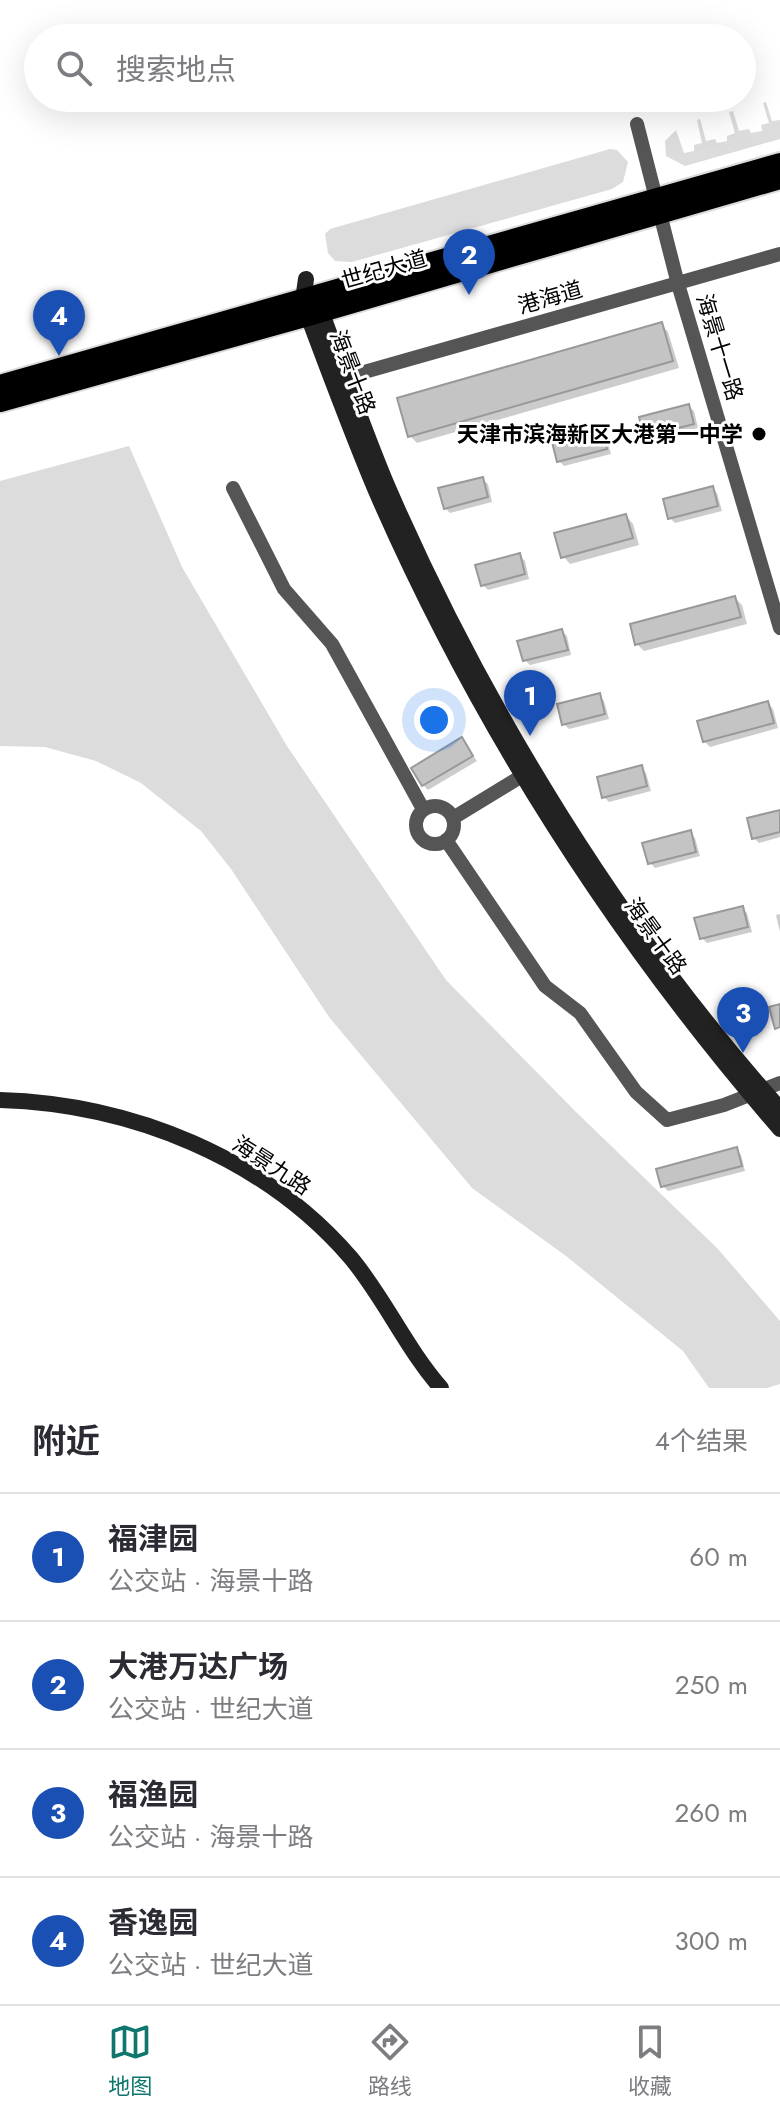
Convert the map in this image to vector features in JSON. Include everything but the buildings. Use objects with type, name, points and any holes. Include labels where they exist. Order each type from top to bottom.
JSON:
[{"type":"main road","name":"世纪大道","points":[[657,207],[780,163]]},
{"type":"main road","name":"世纪大道","points":[[0,402],[312,306],[657,207],[780,179]]},
{"type":"main road","name":"世纪大道","points":[[0,385],[312,306]]},
{"type":"street","name":"海景十一路","points":[[637,124],[678,284],[780,628]]},
{"type":"street","name":"港海道","points":[[338,380],[780,254]]},
{"type":"street","name":"海景十路","points":[[312,306],[338,380],[429,576],[529,772],[780,1129]]},
{"type":"street","points":[[233,488],[284,589],[332,644],[423,809]]},
{"type":"street","points":[[453,818],[529,772]]},
{"type":"street","points":[[440,806],[453,818],[453,830],[446,840],[435,844],[419,837],[415,825],[423,809],[440,806]]},
{"type":"street","points":[[446,840],[545,986],[580,1013],[636,1092],[667,1120],[724,1105],[780,1083]]},
{"type":"street","name":"海景十路","points":[[756,1092],[780,1109]]},
{"type":"street","name":"海景九路","points":[[0,1102],[75,1113],[154,1134],[219,1161],[266,1189],[299,1215],[337,1252],[368,1292],[410,1359],[434,1388]]},
{"type":"street","name":"海景九路","points":[[0,1102],[71,1107],[129,1120],[192,1143],[259,1177],[292,1201],[351,1259],[378,1295],[414,1354],[441,1388]]},
{"type":"shaded area","points":[[766,102],[772,121],[780,120],[780,139],[685,166],[666,156],[665,141],[676,130],[684,153],[694,151],[694,145],[702,143],[697,120],[700,119],[706,141],[727,141],[727,136],[735,133],[729,112],[733,112],[739,131],[762,131],[761,125],[769,123],[763,103]]},
{"type":"shaded area","points":[[610,149],[617,150],[628,162],[623,182],[612,189],[352,262],[335,261],[328,253],[325,234],[330,229]]},
{"type":"shaded area","points":[[129,446],[182,567],[287,746],[446,980],[576,1112],[718,1249],[780,1321],[780,1384],[767,1388],[709,1388],[683,1351],[566,1256],[472,1188],[329,1017],[231,869],[201,831],[141,783],[96,761],[45,747],[0,746],[0,481]]},
{"type":"place","name":"大港万达广场","points":[[469,295]]},
{"type":"place","name":"香逸园","points":[[59,356]]},
{"type":"place","name":"天津市滨海新区大港第一中学","points":[[759,434]]},
{"type":"place","name":"福津园","points":[[530,736]]},
{"type":"place","name":"福渔园","points":[[743,1053]]}]
